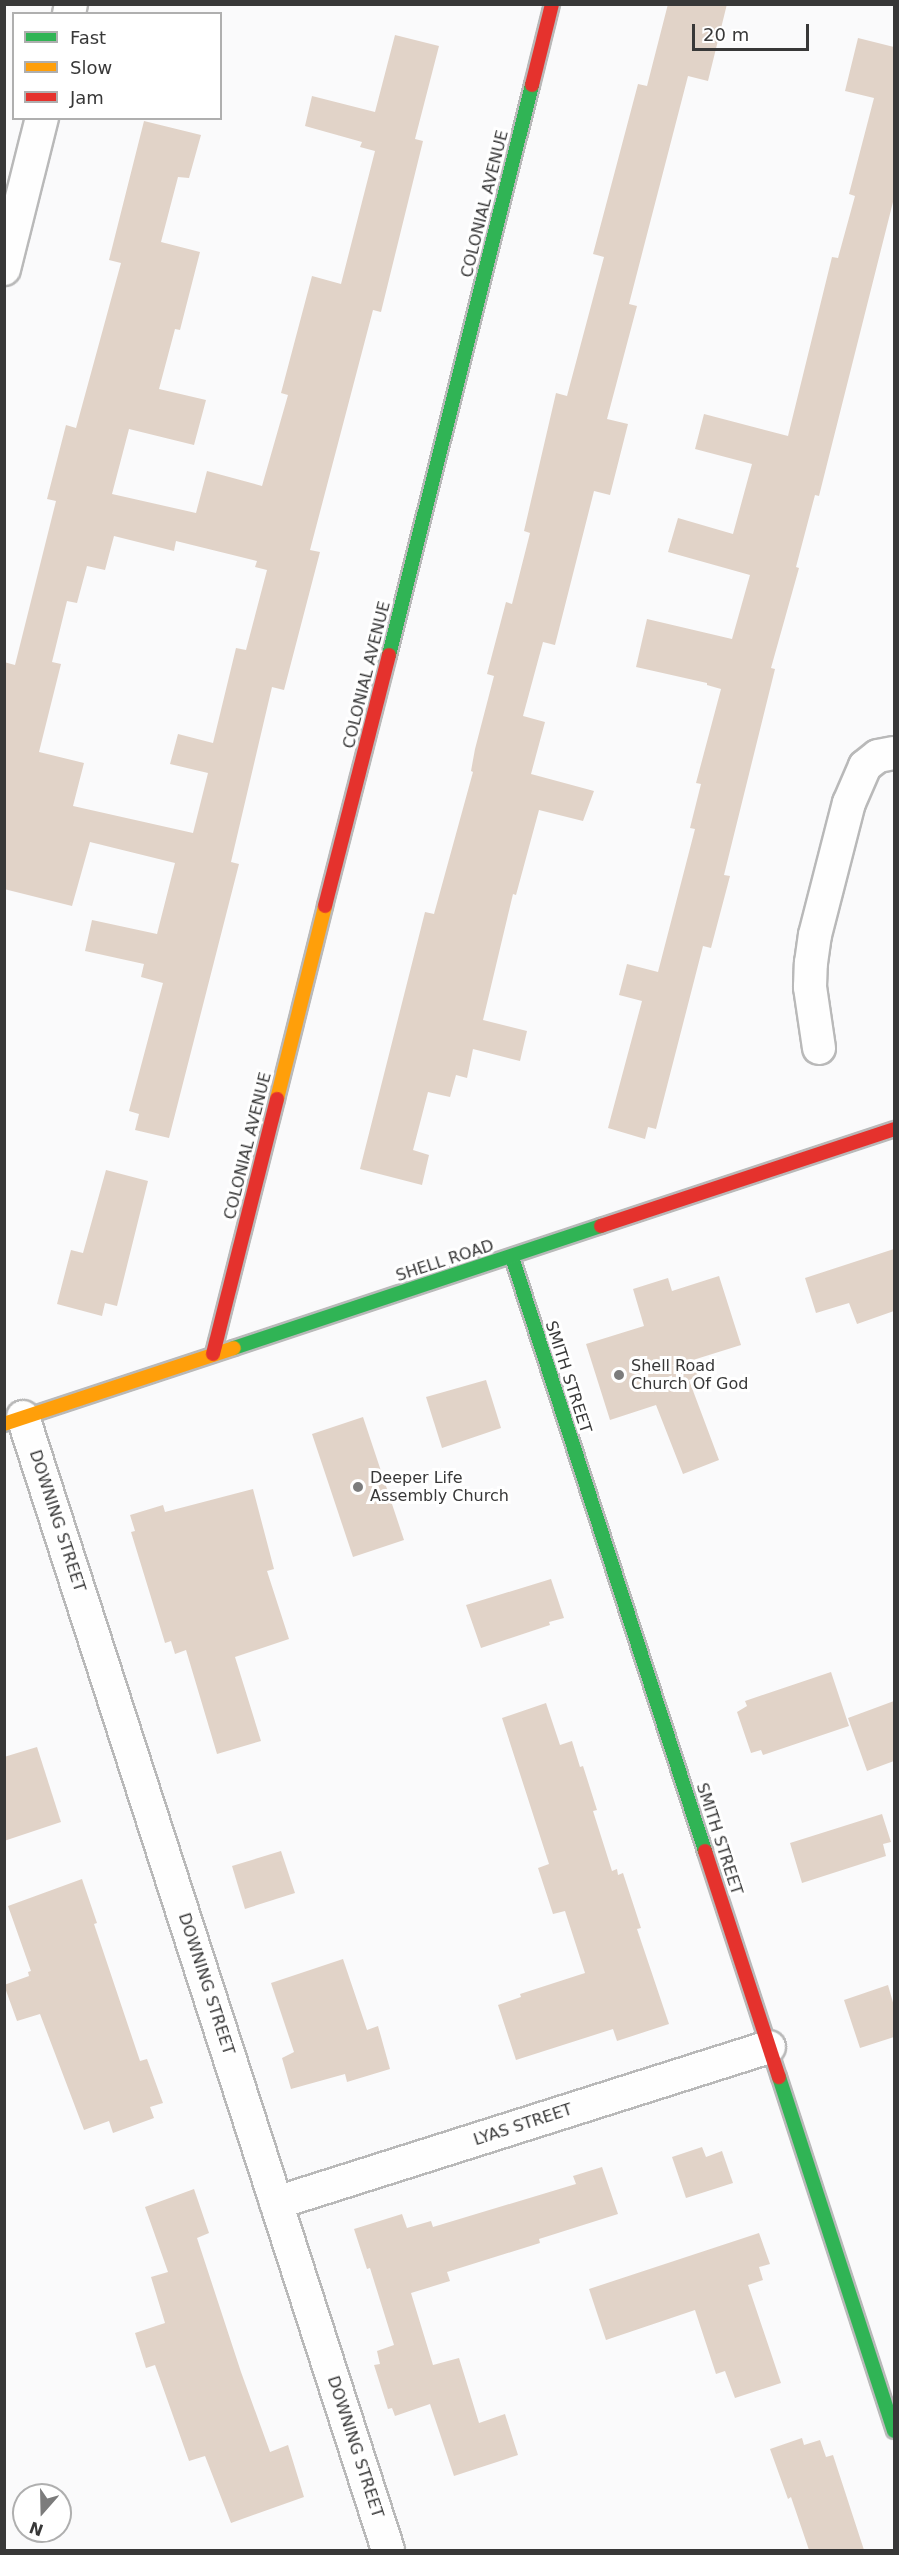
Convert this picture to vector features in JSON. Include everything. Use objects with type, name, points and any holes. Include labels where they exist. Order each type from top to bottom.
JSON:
[{"type":"street","name":"COLONIAL AVENUE","points":[[213,1354],[552,4]]},
{"type":"street","points":[[4,268],[41,120]]},
{"type":"street","points":[[819,1048],[810,987],[815,935],[854,787],[865,766],[878,756],[894,753]]},
{"type":"street","name":"SHELL ROAD","points":[[14,1420],[894,1129]]},
{"type":"street","name":"SMITH STREET","points":[[512,1257],[894,2431]]},
{"type":"street","name":"DOWNING STREET","points":[[14,1420],[276,2203],[388,2550]]},
{"type":"street","name":"LYAS STREET","points":[[276,2203],[769,2047]]},
{"type":"building","points":[[668,4],[727,4],[708,81],[688,76],[629,304],[637,306],[607,419],[628,424],[610,495],[594,491],[555,645],[543,642],[523,716],[545,722],[531,774],[594,791],[583,821],[539,810],[516,895],[513,894],[483,1020],[527,1031],[520,1061],[473,1049],[467,1078],[456,1075],[450,1097],[428,1092],[413,1150],[429,1155],[422,1185],[360,1169],[425,912],[434,914],[473,772],[471,771],[475,749],[494,676],[487,674],[506,602],[512,604],[530,533],[524,531],[556,393],[567,396],[604,257],[593,254],[638,84],[647,86]]},
{"type":"building","points":[[395,35],[439,46],[415,139],[423,141],[381,312],[373,310],[310,550],[320,552],[284,690],[272,687],[231,862],[239,864],[169,1138],[135,1130],[139,1114],[129,1111],[163,983],[141,977],[144,964],[85,951],[92,920],[157,934],[175,863],[90,842],[72,906],[4,889],[4,662],[15,665],[56,501],[47,499],[66,425],[76,428],[121,263],[109,260],[144,121],[201,135],[189,178],[178,177],[161,242],[200,252],[180,330],[175,329],[159,389],[206,400],[194,445],[129,429],[112,494],[196,513],[207,471],[262,486],[288,395],[281,393],[312,276],[341,284],[375,151],[360,147],[362,142],[305,126],[312,96],[375,112]],"holes":[[[114,536],[174,551],[176,541],[257,561],[255,567],[267,570],[246,650],[236,648],[213,743],[178,734],[170,764],[208,773],[193,833],[73,806],[84,763],[39,752],[61,664],[52,662],[67,601],[77,603],[87,566],[105,570]]]},
{"type":"building","points":[[858,38],[894,47],[894,198],[819,496],[815,495],[796,567],[799,568],[771,668],[775,669],[724,875],[730,876],[711,948],[703,946],[656,1129],[648,1127],[645,1139],[608,1128],[642,1001],[619,995],[627,964],[658,972],[695,829],[690,828],[701,784],[696,783],[721,689],[707,685],[707,683],[636,667],[647,619],[732,639],[750,575],[668,552],[678,518],[733,534],[752,464],[695,449],[704,414],[788,436],[832,257],[838,258],[855,196],[849,194],[874,98],[845,91]]},
{"type":"building","points":[[106,1170],[148,1181],[117,1306],[105,1303],[102,1316],[57,1304],[71,1250],[83,1253]]},
{"type":"building","points":[[894,1249],[894,1311],[857,1324],[849,1303],[816,1313],[805,1278]]},
{"type":"building","points":[[719,1276],[741,1345],[693,1360],[698,1377],[689,1380],[719,1460],[683,1474],[656,1405],[610,1420],[586,1344],[644,1326],[633,1289],[668,1278],[672,1291]]},
{"type":"building","points":[[486,1380],[501,1428],[442,1448],[426,1397]]},
{"type":"building","name":"Deeper Life Assembly Church","points":[[363,1417],[404,1540],[353,1557],[312,1434]]},
{"type":"building","points":[[253,1489],[274,1569],[267,1571],[289,1639],[235,1657],[261,1741],[217,1754],[186,1650],[175,1654],[171,1641],[165,1643],[131,1532],[135,1531],[130,1515],[163,1505],[165,1512]]},
{"type":"building","points":[[551,1579],[564,1618],[549,1622],[550,1625],[481,1648],[466,1605]]},
{"type":"building","points":[[831,1672],[849,1726],[763,1755],[761,1750],[751,1753],[737,1712],[747,1706],[745,1701]]},
{"type":"building","points":[[894,1701],[894,1761],[867,1771],[848,1718]]},
{"type":"building","points":[[546,1703],[560,1745],[572,1741],[580,1767],[583,1766],[597,1810],[593,1811],[612,1871],[617,1869],[618,1875],[623,1873],[641,1928],[637,1929],[669,2024],[617,2041],[613,2029],[516,2060],[498,2005],[521,1997],[520,1994],[585,1973],[565,1911],[553,1914],[538,1868],[549,1864],[502,1718]]},
{"type":"building","points":[[37,1747],[61,1822],[4,1841],[4,1757]]},
{"type":"building","points":[[882,1814],[891,1842],[883,1844],[886,1856],[802,1883],[790,1843]]},
{"type":"building","points":[[281,1851],[295,1893],[245,1909],[232,1866]]},
{"type":"building","points":[[82,1879],[97,1923],[94,1924],[140,2061],[147,2059],[163,2103],[150,2107],[154,2118],[113,2133],[109,2121],[84,2130],[40,2014],[17,2021],[4,1985],[29,1976],[28,1972],[31,1971],[8,1906]]},
{"type":"building","points":[[343,1959],[367,2030],[378,2026],[390,2069],[347,2082],[345,2074],[291,2089],[282,2058],[294,2052],[271,1983]]},
{"type":"building","points":[[888,1985],[894,2006],[894,2037],[860,2048],[844,2000]]},
{"type":"building","points":[[702,2147],[706,2157],[722,2151],[733,2183],[686,2198],[672,2157]]},
{"type":"building","points":[[602,2167],[618,2214],[539,2239],[540,2243],[447,2272],[450,2281],[411,2293],[433,2365],[459,2358],[479,2423],[505,2414],[518,2455],[454,2476],[430,2404],[395,2416],[392,2408],[388,2409],[374,2365],[380,2364],[377,2351],[394,2345],[370,2268],[367,2269],[354,2229],[402,2214],[407,2228],[431,2221],[433,2227],[576,2184],[573,2176]]},
{"type":"building","points":[[194,2189],[209,2233],[197,2238],[241,2372],[270,2452],[288,2445],[304,2497],[231,2523],[205,2456],[189,2461],[155,2365],[146,2368],[135,2333],[165,2323],[151,2277],[168,2272],[145,2207]]},
{"type":"building","points":[[759,2233],[770,2264],[759,2267],[763,2280],[748,2285],[781,2383],[735,2398],[725,2371],[716,2374],[695,2310],[606,2340],[589,2289]]},
{"type":"building","points":[[802,2438],[804,2445],[820,2440],[826,2457],[833,2455],[864,2550],[809,2550],[791,2497],[788,2499],[770,2449]]},
{"type":"traffic: fast","points":[[389,655],[532,85]]},
{"type":"traffic: fast","points":[[234,1348],[601,1226]]},
{"type":"traffic: fast","points":[[512,1257],[705,1851]]},
{"type":"traffic: fast","points":[[779,2077],[894,2431]]},
{"type":"traffic: slow","points":[[277,1099],[325,906]]},
{"type":"traffic: slow","points":[[4,1424],[234,1348]]},
{"type":"traffic: jam","points":[[532,85],[552,4]]},
{"type":"traffic: jam","points":[[325,906],[389,655]]},
{"type":"traffic: jam","points":[[213,1354],[277,1099]]},
{"type":"traffic: jam","points":[[601,1226],[894,1129]]},
{"type":"traffic: jam","points":[[705,1851],[779,2077]]},
{"type":"place","name":"Shell Road Church Of God","points":[[619,1375]]},
{"type":"place","name":"Deeper Life Assembly Church","points":[[358,1487]]}]
